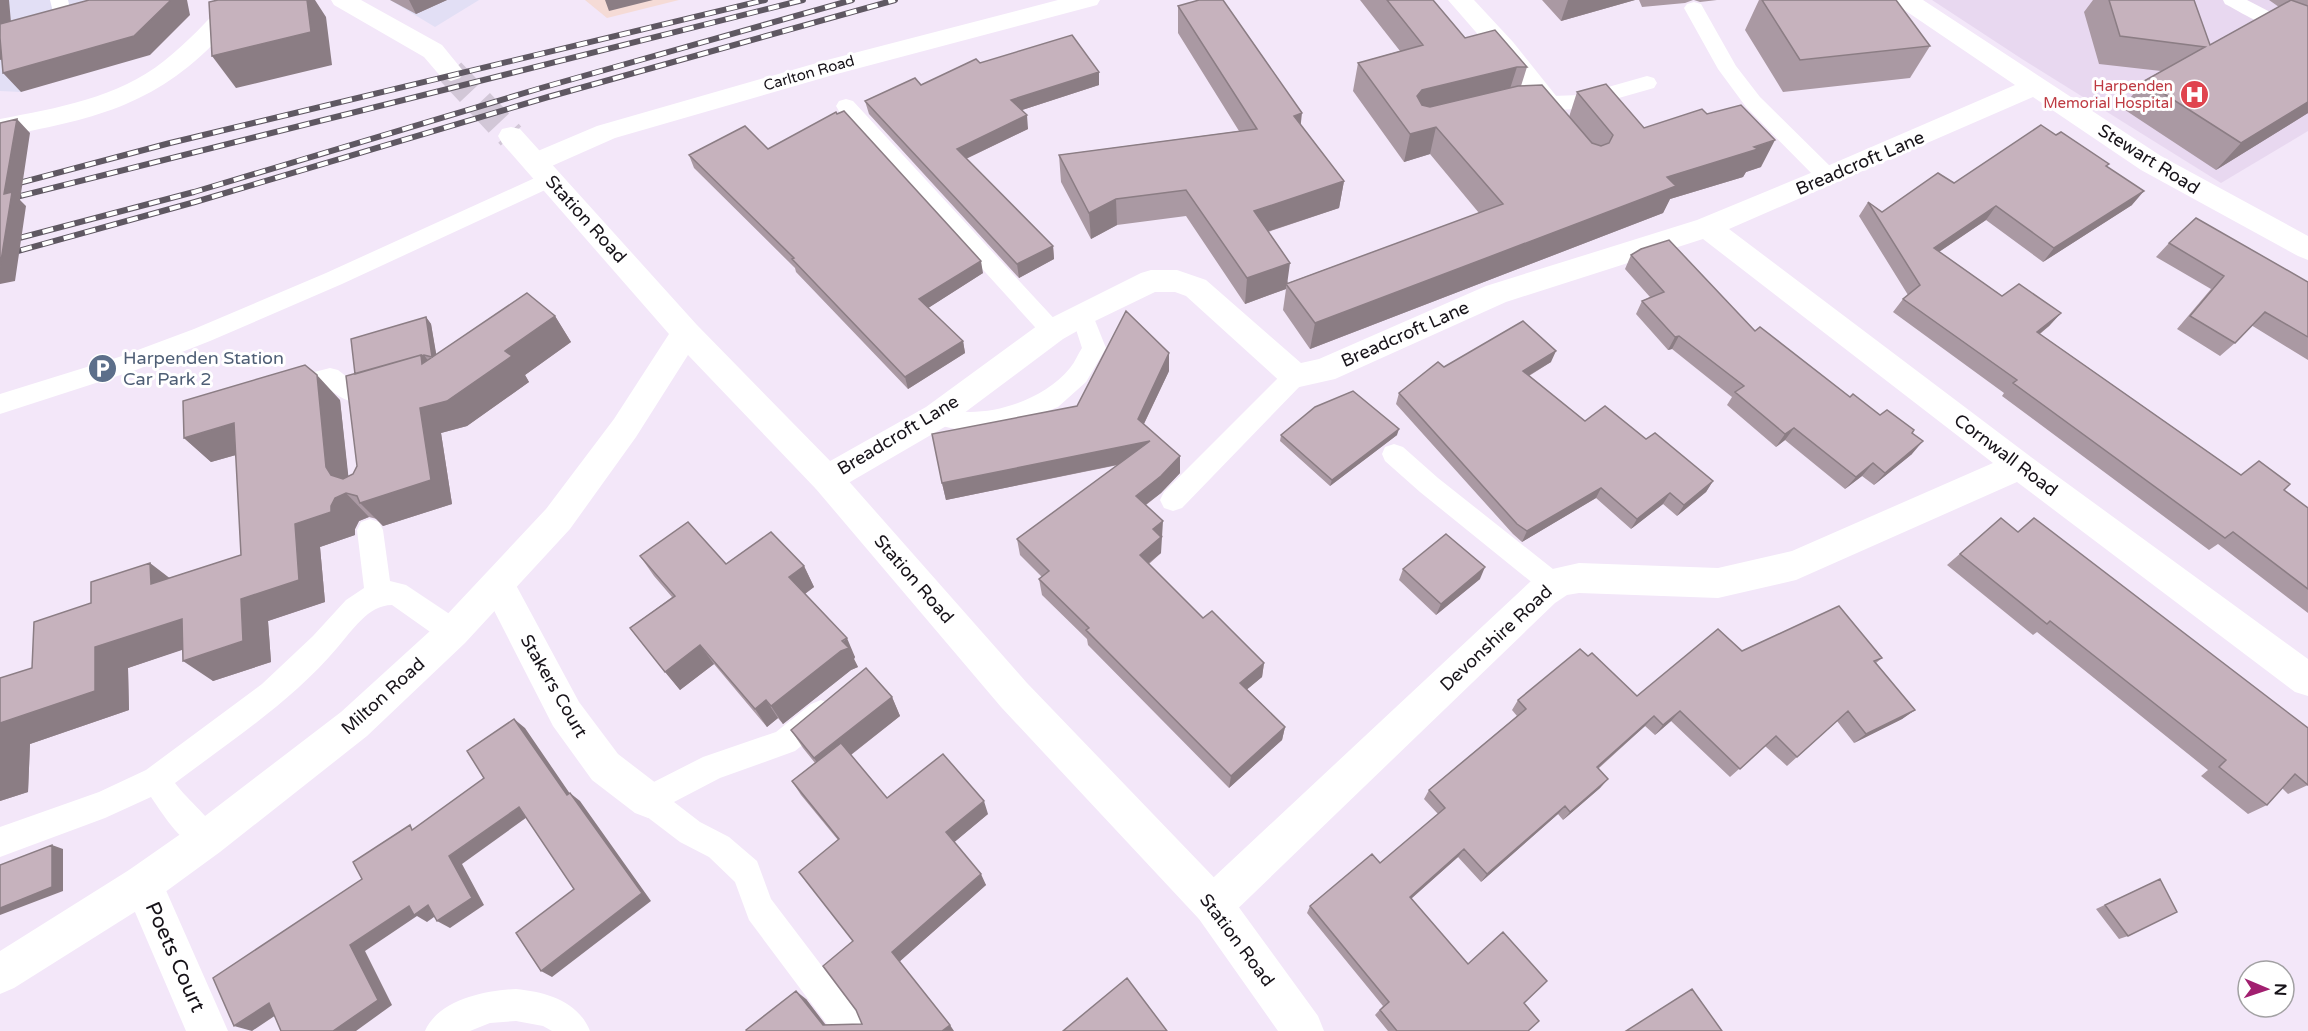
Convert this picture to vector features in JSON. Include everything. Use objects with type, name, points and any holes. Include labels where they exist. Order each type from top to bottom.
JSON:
[{"type":"street","points":[[0,128],[78,112],[143,87],[192,51],[241,0]]},
{"type":"street","points":[[343,0],[433,51],[451,72]]},
{"type":"street","name":"Carlton Road","points":[[543,171],[606,132],[827,68],[1088,0]]},
{"type":"street","points":[[1460,0],[1504,48],[1552,113]]},
{"type":"street","name":"Stewart Road","points":[[1906,0],[2151,163],[2308,249]]},
{"type":"street","name":"Breadcroft Lane","points":[[827,478],[937,416],[1052,331],[1151,281],[1176,281],[1196,288],[1295,376],[1324,370],[1496,294],[1707,227],[1828,177],[2035,86]]},
{"type":"street","name":"Station Road","points":[[511,136],[686,333],[827,478],[1014,695],[1214,905],[1304,1031]]},
{"type":"street","name":"Cornwall Road","points":[[1707,227],[2020,466],[2308,680]]},
{"type":"street","name":"Milton Road","points":[[0,974],[143,884],[206,839],[354,724],[453,633],[558,519],[625,428],[686,333]]},
{"type":"street","name":"Devonshire Road","points":[[1214,905],[1543,592],[1560,581],[1579,578],[1718,582],[1796,565],[2020,466]]},
{"type":"street","name":"Stakers Court","points":[[498,585],[566,714],[604,766],[648,800]]},
{"type":"street","name":"Poets Court","points":[[143,884],[207,1031]]},
{"type":"lane","points":[[2232,0],[2267,18],[2305,32]]},
{"type":"lane","points":[[1694,8],[1728,69],[1753,102],[1828,177]]},
{"type":"lane","points":[[1509,104],[1552,113],[1580,102],[1647,83]]},
{"type":"lane","points":[[846,106],[1052,331]]},
{"type":"lane","points":[[0,404],[200,336],[321,284],[543,171]]},
{"type":"lane","points":[[937,416],[969,422],[1012,415],[1049,400],[1078,375],[1094,348],[1082,314]]},
{"type":"lane","points":[[1173,500],[1295,376]]},
{"type":"lane","points":[[267,393],[330,377],[355,405],[397,382]]},
{"type":"lane","points":[[1394,454],[1429,485],[1554,585]]},
{"type":"lane","points":[[370,530],[378,593]]},
{"type":"lane","points":[[0,842],[105,804],[156,780],[272,693],[323,645],[354,608],[378,593],[397,593],[453,633]]},
{"type":"lane","points":[[844,695],[785,742],[713,767],[648,800],[690,832],[719,847],[746,872],[760,909],[852,1031]]},
{"type":"lane","points":[[156,780],[177,810],[206,839]]},
{"type":"lane","points":[[441,1031],[477,1010],[511,1006],[541,1008],[568,1022],[574,1031]]},
{"type":"shaded area","points":[[0,0],[174,0],[21,92],[0,91]]},
{"type":"shaded area","points":[[390,0],[479,0],[435,27]]},
{"type":"shaded area","points":[[585,0],[679,0],[607,18]]},
{"type":"shaded area","name":"Harpenden Memorial Hospital","points":[[1932,0],[2308,0],[2308,131],[2221,183]]},
{"type":"building","points":[[89,0],[171,0],[134,36],[3,73],[0,24]]},
{"type":"building","points":[[218,0],[307,0],[311,32],[212,56],[209,2]]},
{"type":"building","points":[[1199,0],[1223,0],[1302,113],[1294,116],[1344,181],[1254,211],[1290,263],[1247,278],[1186,190],[1116,199],[1089,213],[1059,155],[1257,129],[1178,6]]},
{"type":"building","points":[[1387,0],[1433,0],[1465,38],[1495,30],[1527,67],[1517,67],[1422,90],[1417,96],[1422,105],[1430,107],[1518,86],[1542,85],[1592,143],[1601,146],[1609,143],[1613,135],[1577,92],[1606,84],[1644,128],[1702,109],[1707,114],[1741,105],[1775,140],[1754,147],[1758,149],[1667,177],[1676,186],[1315,323],[1286,284],[1503,204],[1436,127],[1410,134],[1358,63],[1423,45]]},
{"type":"building","points":[[1762,0],[1896,0],[1930,46],[1800,60]]},
{"type":"building","points":[[2109,0],[2194,0],[2210,45],[2291,0],[2308,6],[2308,102],[2241,143],[2144,81],[2205,47],[2120,36]]},
{"type":"building","points":[[1072,35],[1099,72],[1011,100],[1027,115],[957,149],[1053,246],[1017,264],[865,101],[915,78],[921,85],[976,59],[980,63]]},
{"type":"building","points":[[844,111],[981,261],[919,299],[963,341],[905,377],[792,259],[794,258],[689,155],[745,126],[768,149],[836,112],[837,114]]},
{"type":"building","points":[[17,119],[4,194],[12,192],[0,267],[0,123]]},
{"type":"building","points":[[2041,125],[2056,135],[2061,132],[2144,191],[2054,248],[1996,206],[1934,248],[2002,296],[2019,284],[2061,313],[2037,332],[2241,475],[2259,461],[2290,484],[2284,490],[2308,508],[2308,589],[2233,532],[2225,538],[2013,383],[2017,380],[1903,299],[1920,285],[1868,202],[1882,212],[1938,173],[1954,183]]},
{"type":"building","points":[[2196,218],[2308,282],[2308,337],[2265,312],[2235,343],[2190,316],[2224,276],[2169,243]]},
{"type":"building","points":[[1669,240],[1755,331],[1760,327],[1850,397],[1853,394],[1880,415],[1887,410],[1914,430],[1912,433],[1923,441],[1885,473],[1873,463],[1856,477],[1794,428],[1785,434],[1735,392],[1744,386],[1679,336],[1675,337],[1642,301],[1664,292],[1631,255],[1641,249]]},
{"type":"building","points":[[527,293],[555,316],[505,351],[512,356],[447,401],[420,408],[431,480],[360,503],[357,496],[346,493],[335,498],[331,512],[295,524],[299,580],[241,599],[243,641],[183,661],[182,619],[95,647],[95,691],[0,723],[0,678],[32,668],[34,622],[91,603],[91,582],[150,563],[151,584],[241,555],[234,423],[184,438],[183,401],[305,365],[317,375],[326,467],[331,475],[343,479],[353,474],[357,466],[346,376],[421,355],[422,364]]},
{"type":"building","points":[[1126,311],[1169,353],[1138,419],[1180,456],[1161,476],[1136,496],[1163,521],[1153,529],[1161,537],[1140,555],[1203,618],[1212,611],[1264,663],[1240,683],[1285,727],[1231,776],[1086,630],[1089,628],[1039,579],[1049,571],[1017,539],[1150,441],[942,483],[932,434],[1077,406]]},
{"type":"building","points":[[426,317],[432,357],[421,355],[355,374],[351,339]]},
{"type":"building","points":[[1523,321],[1556,351],[1523,371],[1585,421],[1605,406],[1646,439],[1655,433],[1713,481],[1684,505],[1670,493],[1637,519],[1601,488],[1527,531],[1517,524],[1399,393],[1438,362],[1444,367]]},
{"type":"building","points":[[1353,391],[1399,429],[1332,480],[1281,435],[1315,407]]},
{"type":"building","points":[[2001,518],[2018,532],[2034,518],[2308,728],[2308,785],[2295,774],[2267,805],[2219,767],[2226,760],[2050,621],[2047,624],[1960,554]]},
{"type":"building","points":[[688,522],[726,564],[771,532],[804,566],[789,577],[847,638],[842,641],[849,648],[841,651],[771,706],[766,700],[755,709],[700,645],[665,672],[630,628],[675,596],[640,556]]},
{"type":"building","points":[[1446,534],[1485,567],[1441,604],[1403,569]]},
{"type":"building","points":[[1839,606],[1882,658],[1874,661],[1915,710],[1866,734],[1848,711],[1797,757],[1776,736],[1740,769],[1680,711],[1663,725],[1654,716],[1597,767],[1608,779],[1570,812],[1565,806],[1487,874],[1464,849],[1410,897],[1468,964],[1503,932],[1547,981],[1524,1003],[1539,1021],[1528,1031],[1397,1031],[1380,1010],[1389,1002],[1310,906],[1372,854],[1380,863],[1445,808],[1429,790],[1526,709],[1518,700],[1580,649],[1588,656],[1592,653],[1637,696],[1718,629],[1742,651]]},
{"type":"building","points":[[866,668],[892,697],[814,758],[791,730]]},
{"type":"building","points":[[514,719],[567,795],[570,793],[642,893],[541,971],[516,933],[574,889],[519,807],[449,856],[472,898],[437,921],[428,905],[414,915],[409,906],[350,945],[378,1000],[333,1031],[281,1031],[269,1003],[234,1026],[213,978],[362,879],[353,862],[410,825],[412,830],[484,778],[467,751]]},
{"type":"building","points":[[841,743],[887,798],[943,754],[984,801],[946,832],[981,874],[892,952],[950,1025],[942,1031],[746,1030],[796,991],[823,1025],[862,1024],[856,1010],[823,966],[853,941],[799,872],[839,839],[792,781]]},
{"type":"building","points":[[52,845],[52,887],[0,908],[0,865]]},
{"type":"building","points":[[2160,879],[2177,912],[2128,936],[2105,905]]},
{"type":"building","points":[[1127,978],[1167,1031],[1063,1031]]},
{"type":"building","points":[[1692,989],[1722,1031],[1626,1031]]},
{"type":"tunnel","points":[[451,72],[511,136]]},
{"type":"railway","points":[[0,188],[170,143],[765,0]]},
{"type":"railway","points":[[0,201],[803,0]]},
{"type":"railway","points":[[0,243],[194,192],[541,88],[852,0]]},
{"type":"railway","points":[[0,256],[195,202],[548,97],[895,0]]},
{"type":"place","name":"Harpenden Memorial Hospital","points":[[2194,95]]},
{"type":"place","name":"Harpenden Station Car Park 2","points":[[102,368]]}]
